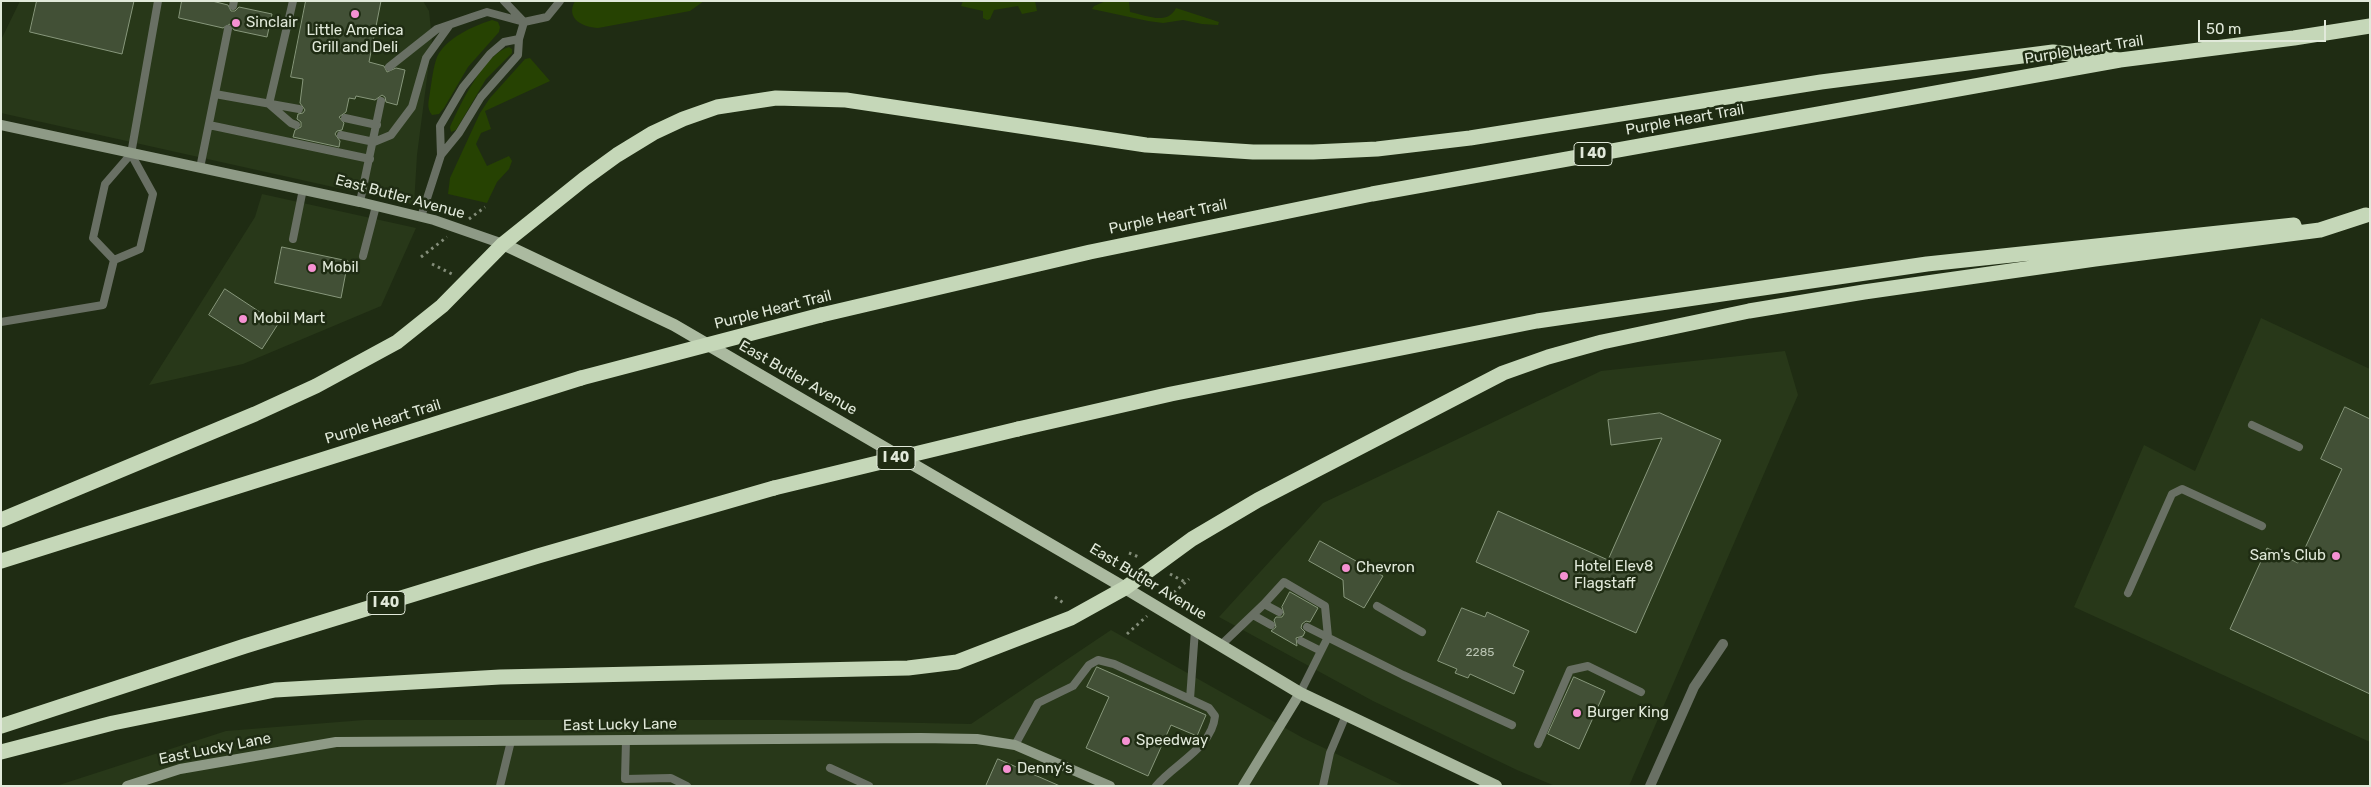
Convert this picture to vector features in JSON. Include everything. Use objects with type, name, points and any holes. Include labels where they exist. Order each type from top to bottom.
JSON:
[{"type":"highway","name":"Purple Heart Trail","points":[[1,561],[581,378],[822,315],[1090,252],[1372,194],[2120,60],[2294,38],[2370,26]]},
{"type":"highway","points":[[1,520],[255,414],[316,386],[397,342],[442,306],[503,244],[584,179],[617,155],[653,133],[683,119],[717,107],[776,98],[846,100],[1146,145],[1253,152],[1313,152],[1377,149],[1470,138],[1821,82],[2053,52],[2120,60]]},
{"type":"highway","points":[[1,752],[130,719],[274,690],[500,677],[908,668],[957,662],[1071,618],[1125,588],[1192,539],[1292,481],[1503,372],[1548,357],[1602,342],[1749,311],[1864,292],[2095,259],[2320,230],[2368,215]]},
{"type":"highway","name":"I 40","points":[[1,726],[245,646],[500,567],[774,488],[1171,394],[1537,321],[1927,264],[2149,238],[2324,222],[2368,215]]},
{"type":"main road","name":"East Butler Avenue","points":[[503,244],[674,325],[1125,588],[1300,693],[1490,784]]},
{"type":"street","name":"East Butler Avenue","points":[[1,125],[360,202],[421,217],[503,244]]},
{"type":"street","points":[[1650,786],[1694,686],[1723,644]]},
{"type":"street","points":[[1243,786],[1300,693]]},
{"type":"street","name":"East Lucky Lane","points":[[127,786],[146,783],[180,769],[336,742],[921,738],[977,739],[1016,745],[1110,786]]},
{"type":"lane","points":[[114,260],[93,238],[105,184],[131,154],[158,1]]},
{"type":"lane","points":[[269,104],[293,1]]},
{"type":"lane","points":[[504,1],[524,22]]},
{"type":"lane","points":[[389,67],[437,29],[487,12],[524,22],[547,17],[560,1]]},
{"type":"lane","points":[[441,155],[459,133],[481,98],[518,55],[519,39],[524,22]]},
{"type":"lane","points":[[341,134],[374,142],[391,135],[412,108],[426,58],[449,26]]},
{"type":"lane","points":[[200,168],[228,29]]},
{"type":"lane","points":[[421,217],[441,155],[440,126],[463,87],[490,54],[504,42],[519,39]]},
{"type":"lane","points":[[215,94],[299,109]]},
{"type":"lane","points":[[360,202],[381,101]]},
{"type":"lane","points":[[269,104],[290,123],[296,125]]},
{"type":"lane","points":[[345,118],[377,125]]},
{"type":"lane","points":[[208,125],[370,159]]},
{"type":"lane","points":[[114,260],[140,249],[153,194],[131,154]]},
{"type":"lane","points":[[292,239],[303,189]]},
{"type":"lane","points":[[363,256],[376,206]]},
{"type":"lane","points":[[1,322],[103,304],[114,260]]},
{"type":"lane","points":[[2252,425],[2299,447]]},
{"type":"lane","points":[[2128,593],[2172,494],[2182,489],[2262,526]]},
{"type":"lane","points":[[1221,645],[1284,582],[1326,606],[1328,637],[1300,693]]},
{"type":"lane","points":[[1264,604],[1279,612]]},
{"type":"lane","points":[[1377,606],[1422,632]]},
{"type":"lane","points":[[1253,615],[1271,625]]},
{"type":"lane","points":[[1307,628],[1402,675],[1512,725]]},
{"type":"lane","points":[[1190,699],[1196,630]]},
{"type":"lane","points":[[1300,640],[1321,651]]},
{"type":"lane","points":[[1016,745],[1038,703],[1073,686],[1089,665],[1098,660],[1114,664],[1209,708],[1215,716],[1214,725],[1191,757],[1156,786]]},
{"type":"lane","points":[[1538,744],[1570,670],[1588,666],[1641,692]]},
{"type":"lane","points":[[1323,786],[1330,753],[1346,715]]},
{"type":"lane","points":[[626,740],[625,779],[671,778],[687,786]]},
{"type":"lane","points":[[500,786],[511,741]]},
{"type":"lane","points":[[830,768],[869,786]]},
{"type":"shaded area","points":[[20,1],[423,1],[429,11],[432,39],[417,155],[414,205],[1,113],[1,40]]},
{"type":"shaded area","points":[[262,194],[416,228],[381,306],[243,364],[149,385],[255,217]]},
{"type":"shaded area","points":[[2261,318],[2370,369],[2370,742],[2074,607],[2144,445],[2195,471]]},
{"type":"shaded area","points":[[1785,351],[1798,395],[1629,786],[1555,786],[1517,770],[1373,701],[1219,617],[1323,503],[1601,371]]},
{"type":"shaded area","points":[[1111,630],[1303,738],[1404,786],[56,786],[226,731],[364,720],[780,720],[971,724]]},
{"type":"green space","points":[[575,1],[704,1],[690,11],[598,28],[581,24],[577,21],[572,13]]},
{"type":"green space","points":[[963,1],[1035,1],[1037,11],[1022,14],[1018,6],[994,10],[990,19],[987,20],[983,18],[983,11],[961,6]]},
{"type":"green space","points":[[1106,1],[1129,1],[1130,12],[1149,17],[1167,17],[1176,8],[1219,22],[1218,25],[1183,20],[1163,23],[1092,9],[1094,6]]},
{"type":"green space","points":[[492,20],[498,22],[499,32],[468,67],[444,108],[439,114],[432,115],[428,107],[434,65],[441,50],[461,34]]},
{"type":"green space","points":[[509,47],[512,49],[512,53],[486,79],[456,130],[451,132],[450,127],[474,81],[491,59]]},
{"type":"green space","points":[[530,58],[550,81],[485,111],[491,129],[481,133],[476,144],[487,166],[509,156],[512,161],[509,169],[497,182],[487,203],[448,194],[450,178],[480,113],[490,98],[525,59]]},
{"type":"building","points":[[37,1],[134,1],[122,54],[30,32]]},
{"type":"building","name":"Sinclair","points":[[182,1],[212,1],[228,5],[231,11],[235,11],[239,7],[272,14],[267,37],[234,30],[230,24],[223,28],[179,18]]},
{"type":"building","points":[[306,1],[381,1],[369,62],[384,66],[387,72],[396,68],[405,70],[397,105],[386,102],[385,97],[382,95],[375,100],[356,96],[355,99],[349,98],[346,112],[339,117],[344,123],[342,130],[337,131],[335,134],[340,141],[339,147],[293,137],[295,130],[301,127],[301,122],[297,119],[298,114],[303,113],[305,110],[300,103],[303,79],[291,77]]},
{"type":"building","points":[[282,247],[348,261],[341,298],[275,283]]},
{"type":"building","name":"Mobil Mart","points":[[225,289],[278,324],[262,349],[209,315]]},
{"type":"building","name":"Sam's Club","points":[[2345,407],[2370,419],[2370,694],[2230,629],[2267,548],[2298,563],[2342,469],[2321,459]]},
{"type":"building","points":[[1660,413],[1721,440],[1636,633],[1476,562],[1498,511],[1608,560],[1662,438],[1611,445],[1608,420]]},
{"type":"building","name":"Chevron","points":[[1320,541],[1383,576],[1364,608],[1344,597],[1343,580],[1309,561]]},
{"type":"building","points":[[1290,592],[1318,608],[1310,622],[1306,621],[1302,624],[1301,628],[1305,632],[1303,636],[1296,638],[1297,646],[1271,631],[1276,627],[1274,620],[1276,617],[1282,617],[1284,614],[1282,607]]},
{"type":"building","points":[[1462,608],[1485,617],[1487,612],[1529,631],[1513,666],[1524,671],[1514,694],[1470,674],[1468,678],[1455,673],[1457,669],[1438,661]]},
{"type":"building","points":[[1097,667],[1206,715],[1197,736],[1171,725],[1148,776],[1086,748],[1109,697],[1087,687]]},
{"type":"building","name":"Burger King","points":[[1574,677],[1605,691],[1579,749],[1548,734]]},
{"type":"building","name":"Denny's","points":[[998,759],[1060,786],[986,786]]},
{"type":"place","name":"Little America Grill and Deli","points":[[355,14]]},
{"type":"place","name":"Sinclair","points":[[236,23]]},
{"type":"place","name":"Mobil","points":[[312,268]]},
{"type":"place","name":"Mobil Mart","points":[[243,319]]},
{"type":"place","name":"Sam's Club","points":[[2336,556]]},
{"type":"place","name":"Chevron","points":[[1346,568]]},
{"type":"place","name":"Hotel Elev8 Flagstaff","points":[[1564,576]]},
{"type":"place","name":"Burger King","points":[[1577,713]]},
{"type":"place","name":"Speedway","points":[[1126,741]]},
{"type":"place","name":"Denny's","points":[[1007,769]]}]
